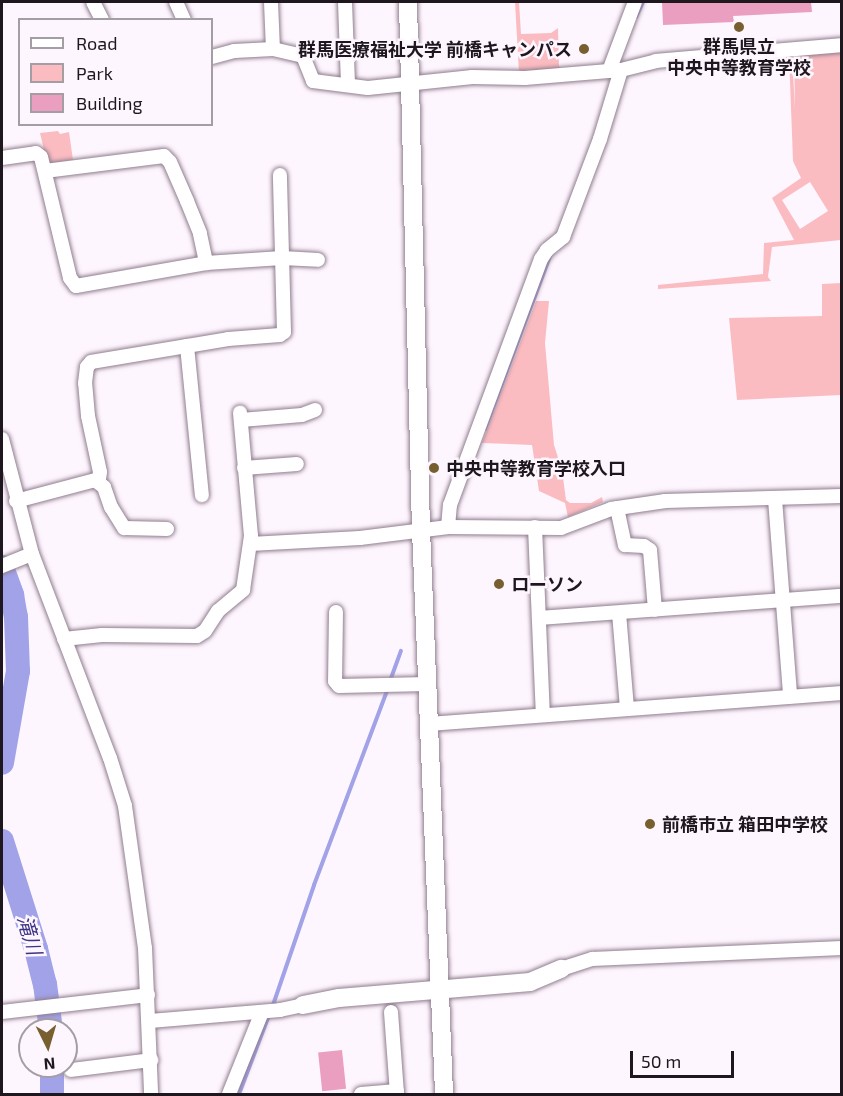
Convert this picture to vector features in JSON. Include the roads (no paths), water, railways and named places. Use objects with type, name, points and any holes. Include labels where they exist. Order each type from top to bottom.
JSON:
[{"type":"street","points":[[93,2],[101,18]]},
{"type":"street","points":[[176,2],[183,18]]},
{"type":"street","points":[[271,2],[273,49]]},
{"type":"street","points":[[345,2],[348,85]]},
{"type":"street","points":[[408,2],[422,530],[444,1095]]},
{"type":"street","points":[[448,527],[450,505],[541,259],[547,250],[563,237],[600,139],[615,70],[612,56],[635,2]]},
{"type":"street","points":[[213,57],[234,51],[273,49],[303,56],[313,81],[368,88],[412,86],[472,77],[525,78],[615,70],[656,61],[842,45]]},
{"type":"street","points":[[2,158],[36,153],[41,157],[70,278],[76,286],[206,263],[282,258],[318,260]]},
{"type":"street","points":[[45,171],[164,156],[170,162],[200,234],[206,263]]},
{"type":"street","points":[[96,481],[100,472],[88,416],[85,377],[88,364],[94,360],[282,334],[285,329],[280,175]]},
{"type":"street","points":[[187,346],[202,495]]},
{"type":"street","points":[[64,639],[102,635],[201,634],[218,611],[243,590],[250,544],[241,416],[302,415],[315,410]]},
{"type":"street","points":[[2,439],[16,501],[32,554],[110,758],[125,806],[141,905],[150,1021],[151,1095]]},
{"type":"street","points":[[244,468],[297,464]]},
{"type":"street","points":[[16,501],[96,481]]},
{"type":"street","points":[[96,481],[104,487],[111,507],[124,528],[167,529]]},
{"type":"street","points":[[250,544],[360,538],[448,527],[567,527],[617,508],[665,501],[842,496]]},
{"type":"street","points":[[775,499],[790,696]]},
{"type":"street","points":[[617,508],[625,545],[644,546],[650,550],[655,610]]},
{"type":"street","points":[[536,527],[543,715]]},
{"type":"street","points":[[7,564],[32,554]]},
{"type":"street","points":[[539,618],[842,596]]},
{"type":"street","points":[[336,612],[336,681],[339,686],[428,684]]},
{"type":"street","points":[[619,613],[627,709]]},
{"type":"street","points":[[429,724],[842,693]]},
{"type":"street","points":[[150,1021],[262,1012],[339,998],[530,982],[592,959],[842,948]]},
{"type":"street","points":[[2,1012],[148,995]]},
{"type":"street","points":[[229,1095],[262,1012]]},
{"type":"street","points":[[361,1095],[397,1093],[391,1012]]},
{"type":"street","points":[[78,1069],[151,1060]]},
{"type":"waterway","points":[[636,17],[643,2]]},
{"type":"waterway","points":[[485,429],[550,256]]},
{"type":"waterway","name":"滝川","points":[[2,567],[12,595],[16,617],[18,671],[2,763]]},
{"type":"waterway","points":[[390,681],[401,651]]},
{"type":"waterway","points":[[272,1008],[314,885],[388,688]]},
{"type":"waterway","name":"滝川","points":[[2,841],[36,949],[45,984],[49,1018]]},
{"type":"waterway","points":[[239,1094],[269,1015]]},
{"type":"waterway","name":"滝川","points":[[52,1078],[52,1094]]},
{"type":"place","name":"群馬県立 中央中等教育学校","points":[[739,27]]},
{"type":"place","name":"群馬医療福祉大学 前橋キャンパス","points":[[584,49]]},
{"type":"place","name":"中央中等教育学校入口","points":[[434,468]]},
{"type":"place","name":"ローソン","points":[[499,584]]},
{"type":"place","name":"前橋市立 箱田中学校","points":[[650,824]]}]
